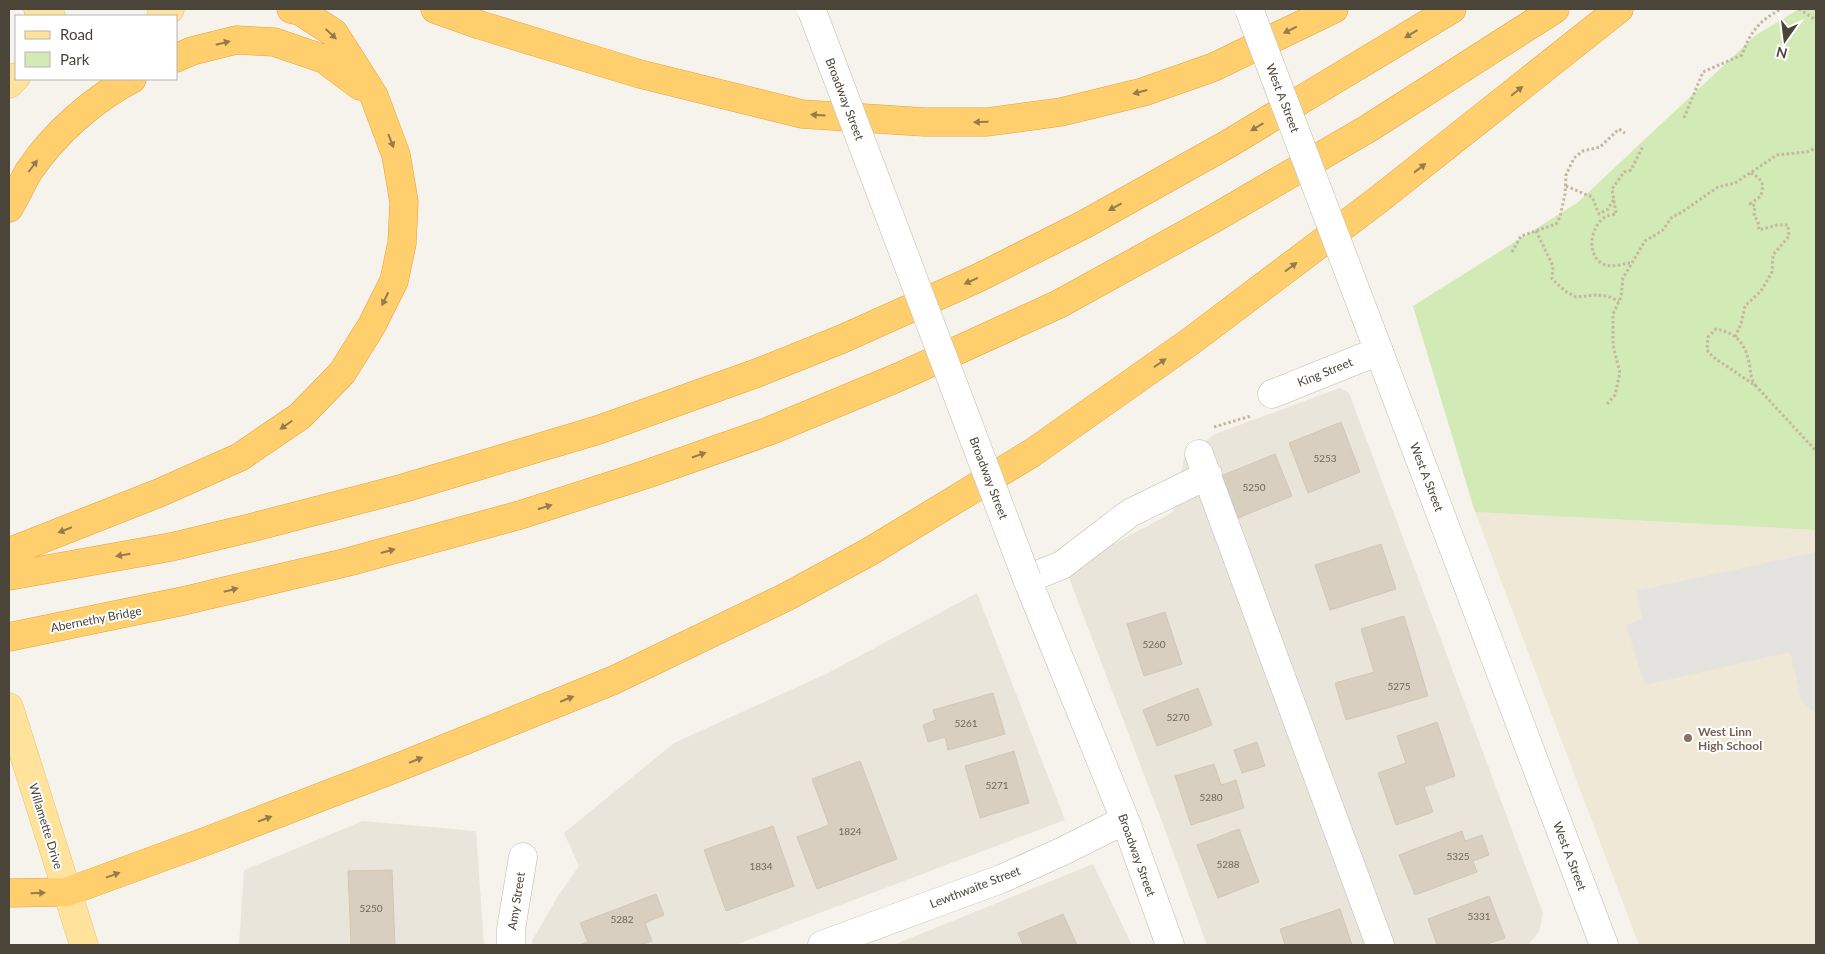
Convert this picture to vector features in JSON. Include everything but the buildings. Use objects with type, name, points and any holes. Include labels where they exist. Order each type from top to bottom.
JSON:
[{"type":"highway","points":[[9,552],[159,492],[240,457],[300,416],[342,373],[372,325],[394,281],[402,244],[404,202],[396,154],[374,96],[334,34],[300,12],[290,9]]},
{"type":"highway","points":[[435,9],[480,25],[640,74],[802,114],[942,122],[987,122],[1061,112],[1144,92],[1214,67],[1334,9]]},
{"type":"highway","points":[[9,576],[171,547],[404,488],[598,430],[758,373],[842,339],[978,278],[1085,224],[1228,144],[1452,9]]},
{"type":"highway","name":"Abernethy Bridge","points":[[9,636],[183,601],[348,562],[520,515],[644,475],[769,431],[899,377],[1059,304],[1213,219],[1370,128],[1555,9]]},
{"type":"highway","points":[[9,893],[67,892],[212,840],[413,761],[614,680],[786,597],[869,552],[1032,453],[1191,341],[1378,200],[1619,9]]},
{"type":"highway","points":[[178,57],[192,51],[236,40],[274,42],[324,59],[374,96]]},
{"type":"highway","points":[[9,208],[30,170],[65,127],[110,90],[130,80]]},
{"type":"main road","points":[[38,9],[49,15]]},
{"type":"main road","name":"Willamette Drive","points":[[9,707],[84,945]]},
{"type":"street","name":"West A Street","points":[[1249,9],[1604,945]]},
{"type":"street","name":"Broadway Street","points":[[812,10],[1027,579],[1125,820],[1170,945]]},
{"type":"street","name":"King Street","points":[[1264,404],[1374,339]]},
{"type":"street","points":[[1027,579],[1062,565],[1130,513],[1203,464],[1380,945]]},
{"type":"street","name":"Lewthwaite Street","points":[[822,945],[1001,879],[1125,820]]},
{"type":"street","name":"Amy Street","points":[[511,945],[511,929],[523,857]]},
{"type":"path","points":[[1684,118],[1703,72],[1742,56],[1748,37],[1764,18],[1781,9]]},
{"type":"path","points":[[1799,9],[1816,20]]},
{"type":"path","points":[[1512,252],[1521,236],[1556,224],[1560,217],[1566,186],[1566,175],[1574,158],[1583,151],[1600,147],[1620,129],[1625,133]]},
{"type":"path","points":[[1631,263],[1613,266],[1603,263],[1594,254],[1592,236],[1605,217],[1616,214],[1612,189],[1624,172],[1632,170],[1643,146]]},
{"type":"path","points":[[1607,404],[1615,395],[1620,373],[1613,345],[1613,314],[1619,301],[1623,278],[1645,241],[1662,232],[1672,217],[1718,187],[1735,183],[1777,155],[1807,152],[1816,148]]},
{"type":"path","points":[[1735,337],[1741,324],[1745,306],[1761,291],[1772,272],[1773,255],[1789,236],[1788,225],[1778,225],[1759,230],[1758,221],[1754,216],[1755,206],[1750,204],[1761,196],[1763,185],[1759,178],[1751,173]]},
{"type":"path","points":[[1566,186],[1592,197],[1599,214],[1608,209],[1614,198]]},
{"type":"path","points":[[1536,232],[1553,266],[1552,279],[1564,291],[1576,297],[1597,294],[1619,301]]},
{"type":"path","points":[[1756,386],[1713,357],[1707,350],[1708,337],[1716,329],[1728,331],[1742,342],[1749,360],[1753,383],[1756,386],[1816,450]]},
{"type":"path","points":[[1203,464],[1209,429],[1264,404]]},
{"type":"shaded area","points":[[1340,388],[1349,393],[1543,913],[1539,932],[1528,945],[1207,945],[1066,570],[1173,512],[1184,458],[1215,434]]},
{"type":"shaded area","name":"West Linn High School","points":[[1475,512],[1816,530],[1816,945],[1639,945]]},
{"type":"shaded area","points":[[1816,552],[1816,711],[1811,710],[1802,701],[1790,652],[1645,685],[1626,625],[1642,619],[1637,591]]},
{"type":"shaded area","points":[[977,593],[1065,820],[735,945],[533,945],[532,941],[558,896],[579,866],[564,833],[674,743],[828,673]]},
{"type":"shaded area","points":[[363,821],[476,831],[484,945],[239,945],[244,870]]},
{"type":"shaded area","points":[[1093,864],[1132,945],[893,945]]},
{"type":"green space","points":[[1799,9],[1816,9],[1816,530],[1475,512],[1413,306],[1577,203],[1756,35]]},
{"type":"place","name":"West Linn High School","points":[[1688,738]]}]
